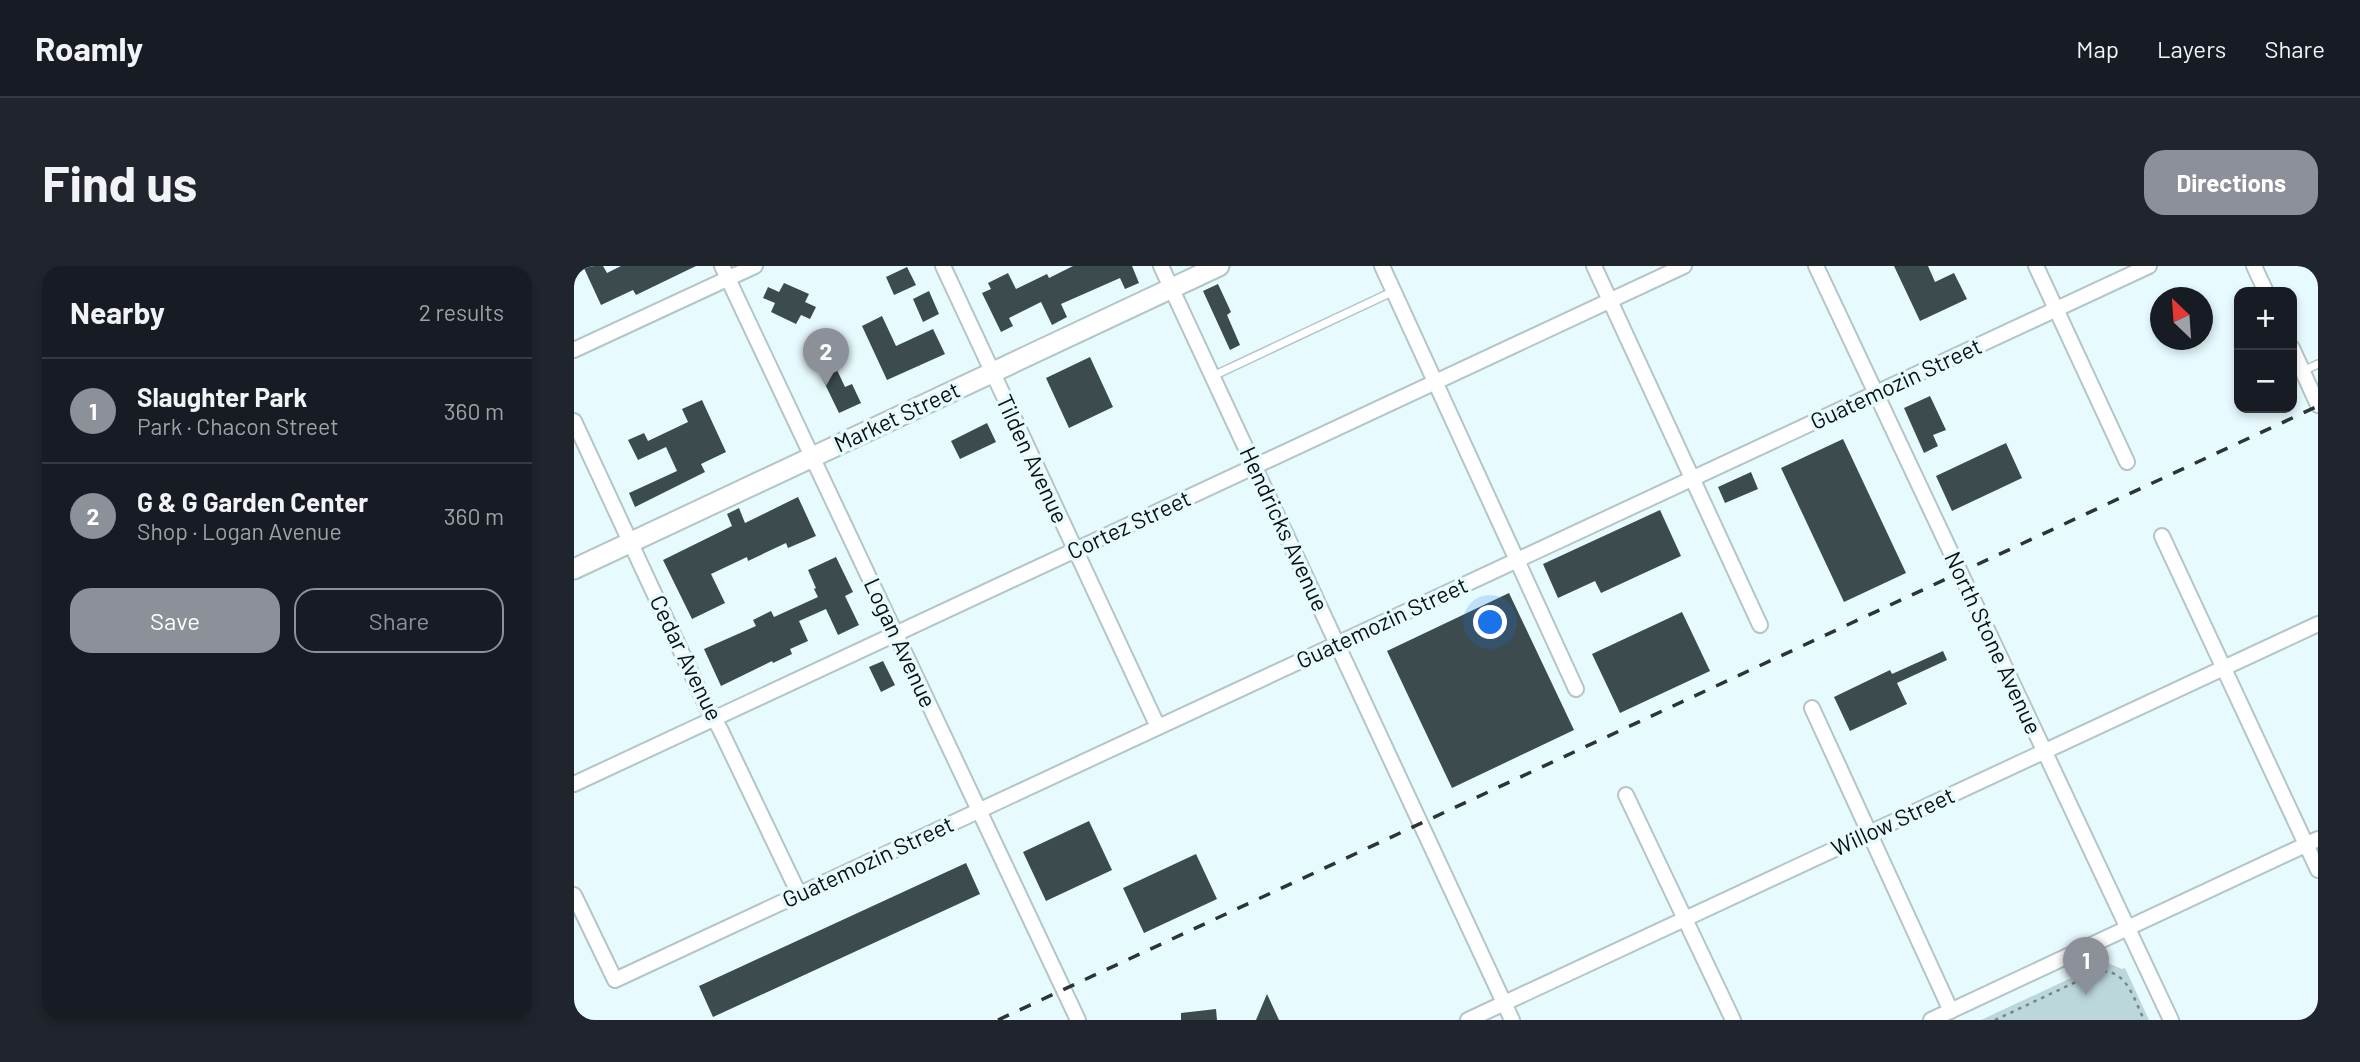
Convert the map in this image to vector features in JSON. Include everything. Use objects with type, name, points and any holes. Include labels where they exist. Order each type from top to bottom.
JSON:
[{"type":"street","points":[[574,350],[725,272],[755,266]]},
{"type":"street","name":"Tilden Avenue","points":[[943,266],[1158,727]]},
{"type":"street","name":"Hendricks Avenue","points":[[1161,266],[1512,1020]]},
{"type":"street","name":"Market Street","points":[[574,569],[1219,266]]},
{"type":"street","points":[[1382,266],[1576,689]]},
{"type":"street","points":[[1594,266],[1760,625]]},
{"type":"street","name":"Cortez Street","points":[[574,784],[1684,266]]},
{"type":"street","name":"North Stone Avenue","points":[[1816,266],[2171,1020]]},
{"type":"street","points":[[2036,266],[2127,462]]},
{"type":"street","name":"Guatemozin Street","points":[[574,894],[615,980],[2149,266]]},
{"type":"street","points":[[2254,266],[2264,287]]},
{"type":"street","name":"Logan Avenue","points":[[725,272],[1078,1020]]},
{"type":"street","points":[[2293,350],[2318,405]]},
{"type":"street","name":"Cedar Avenue","points":[[574,421],[799,894]]},
{"type":"street","points":[[2162,536],[2312,842],[2318,870]]},
{"type":"street","name":"Willow Street","points":[[1468,1020],[2318,624]]},
{"type":"street","points":[[1812,708],[1951,1010]]},
{"type":"street","points":[[1626,795],[1733,1020]]},
{"type":"street","points":[[1931,1020],[2312,842]]},
{"type":"lane","points":[[1213,376],[1394,291]]},
{"type":"lane","points":[[2302,371],[2318,364]]},
{"type":"path","points":[[1995,1020],[2102,971],[2109,971],[2123,978],[2144,1020]]},
{"type":"shaded area","points":[[2105,962],[2125,968],[2149,1020],[1981,1020]]},
{"type":"building","points":[[583,266],[603,266],[607,273],[621,266],[696,266],[636,295],[633,290],[601,305]]},
{"type":"building","points":[[1073,266],[1132,266],[1139,283],[1125,289],[1120,278],[1061,304],[1067,317],[1052,325],[1041,302],[1009,318],[1013,326],[1001,332],[982,293],[991,289],[988,283],[1008,273],[1016,289],[1047,274],[1049,278]]},
{"type":"building","points":[[1894,266],[1928,266],[1935,282],[1954,273],[1967,299],[1920,321]]},
{"type":"building","points":[[907,267],[916,285],[894,295],[886,277]]},
{"type":"building","points":[[784,283],[809,294],[805,302],[816,307],[810,319],[801,315],[796,324],[771,312],[775,303],[763,298],[768,287],[779,292]]},
{"type":"building","points":[[1218,284],[1231,312],[1227,315],[1240,345],[1230,350],[1203,291]]},
{"type":"building","points":[[929,291],[939,314],[923,322],[913,299]]},
{"type":"building","points":[[882,316],[896,346],[933,329],[945,354],[887,380],[862,326]]},
{"type":"building","points":[[1090,357],[1113,407],[1069,428],[1046,378]]},
{"type":"building","points":[[837,370],[845,387],[852,384],[861,403],[839,413],[822,378]]},
{"type":"building","points":[[1930,396],[1946,430],[1933,435],[1938,446],[1924,453],[1904,408]]},
{"type":"building","points":[[702,400],[726,452],[701,464],[705,472],[635,507],[629,493],[677,471],[666,447],[638,460],[628,440],[644,433],[648,441],[688,422],[682,409]]},
{"type":"building","points":[[987,423],[996,442],[960,459],[951,441]]},
{"type":"building","points":[[1843,439],[1906,573],[1844,602],[1781,468]]},
{"type":"building","points":[[2006,443],[2022,478],[1952,511],[1936,476]]},
{"type":"building","points":[[1751,472],[1758,489],[1725,503],[1718,487]]},
{"type":"building","points":[[798,497],[816,536],[788,548],[786,543],[748,561],[747,557],[711,574],[725,603],[692,619],[663,560],[732,526],[727,514],[739,508],[745,523]]},
{"type":"building","points":[[1660,510],[1681,556],[1601,593],[1595,581],[1558,598],[1543,564]]},
{"type":"building","points":[[836,557],[853,592],[845,596],[859,625],[838,635],[826,609],[799,621],[808,641],[790,649],[792,654],[721,686],[704,649],[756,626],[753,620],[771,611],[774,617],[818,597],[808,570]]},
{"type":"building","points":[[1509,593],[1574,730],[1452,788],[1387,651]]},
{"type":"building","points":[[1682,612],[1710,671],[1620,713],[1592,654]]},
{"type":"building","points":[[1943,651],[1947,660],[1897,683],[1907,704],[1850,731],[1834,697],[1890,670],[1892,674]]},
{"type":"building","points":[[883,661],[895,685],[881,692],[869,667]]},
{"type":"building","points":[[1089,821],[1112,870],[1046,901],[1023,852]]},
{"type":"building","points":[[1196,854],[1217,899],[1144,933],[1123,888]]},
{"type":"building","points":[[966,863],[980,894],[713,1017],[699,986]]},
{"type":"building","points":[[1267,994],[1279,1020],[1256,1020]]},
{"type":"building","points":[[1216,1009],[1217,1020],[1181,1020],[1181,1013]]},
{"type":"railway","points":[[998,1020],[2318,406]]},
{"type":"place","name":"G & G Garden Center","points":[[826,386]]},
{"type":"place","name":"Slaughter Park","points":[[2086,995]]}]
